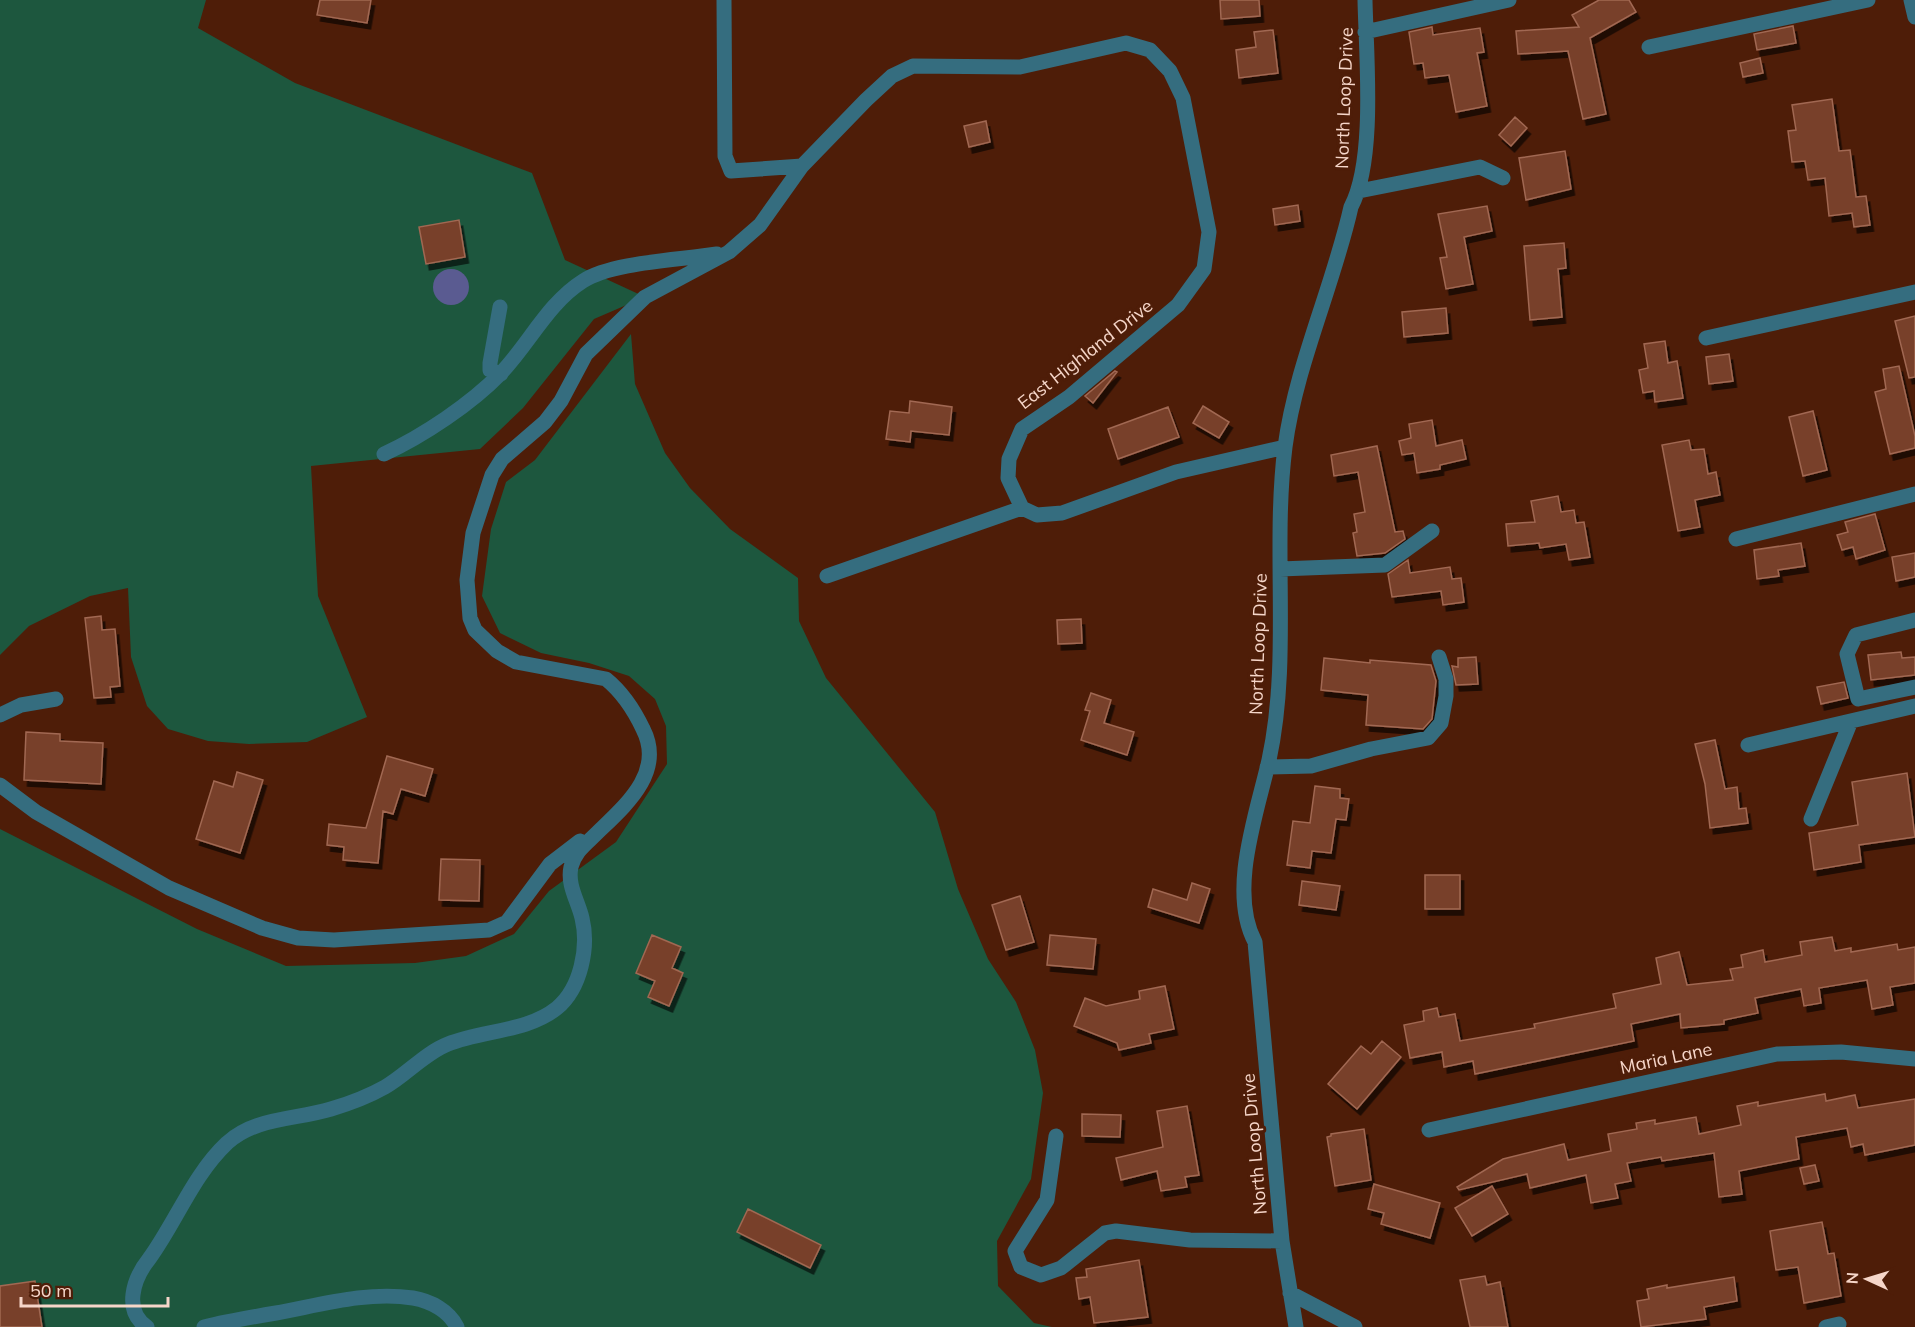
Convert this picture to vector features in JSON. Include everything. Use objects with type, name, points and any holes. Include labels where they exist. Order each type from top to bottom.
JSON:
[{"type":"street","points":[[724,0],[725,156],[731,171],[802,166]]},
{"type":"street","name":"North Loop Drive","points":[[1296,1327],[1282,1241],[1255,942],[1246,925],[1245,881],[1253,820],[1267,767],[1278,710],[1285,447],[1315,324],[1351,207],[1359,191],[1366,134],[1365,0]]},
{"type":"street","points":[[1365,32],[1509,0]]},
{"type":"street","points":[[1649,47],[1869,0]]},
{"type":"street","points":[[1911,0],[1915,17]]},
{"type":"street","name":"East Highland Drive","points":[[147,1327],[139,1321],[132,1308],[137,1282],[145,1264],[204,1171],[229,1142],[245,1130],[265,1122],[331,1109],[383,1088],[442,1047],[463,1038],[537,1020],[560,1005],[581,968],[584,950],[582,919],[570,882],[570,868],[583,845],[646,776],[651,763],[647,736],[637,716],[616,687],[606,679],[516,662],[480,638],[470,618],[467,580],[473,533],[492,475],[502,459],[550,415],[561,401],[586,354],[645,297],[729,252],[760,225],[802,166],[892,76],[913,66],[1020,67],[1126,43],[1150,50],[1170,71],[1183,98],[1209,232],[1204,269],[1178,305],[1069,397],[1022,429],[1015,440],[1009,459],[1008,478],[1022,508]]},
{"type":"street","points":[[1359,191],[1480,167],[1503,178]]},
{"type":"street","points":[[384,454],[405,444],[452,412],[501,374],[549,313],[582,281],[599,273],[621,268],[729,252]]},
{"type":"street","points":[[1706,338],[1915,292]]},
{"type":"street","points":[[500,307],[490,370],[501,374]]},
{"type":"street","points":[[827,576],[1022,508],[1037,515],[1062,513],[1176,472],[1285,447]]},
{"type":"street","points":[[1736,539],[1915,495]]},
{"type":"street","points":[[1280,569],[1385,565],[1432,531]]},
{"type":"street","points":[[1915,620],[1856,635],[1847,654],[1858,699],[1915,687]]},
{"type":"street","points":[[1267,767],[1311,766],[1371,749],[1428,738],[1441,723],[1446,696],[1446,679],[1439,657]]},
{"type":"street","points":[[0,715],[21,705],[56,699]]},
{"type":"street","points":[[1748,745],[1915,706]]},
{"type":"street","points":[[1811,819],[1851,721]]},
{"type":"street","points":[[0,785],[36,812],[169,888],[262,928],[298,938],[346,939],[489,930],[507,922],[550,864],[609,819]]},
{"type":"street","name":"Maria Lane","points":[[1429,1130],[1777,1054],[1840,1052],[1915,1059]]},
{"type":"street","points":[[1056,1136],[1047,1200],[1015,1251],[1021,1266],[1041,1275],[1061,1268],[1105,1233],[1116,1231],[1190,1240],[1282,1241]]},
{"type":"street","points":[[1290,1293],[1355,1327]]},
{"type":"street","points":[[204,1327],[315,1305],[363,1298],[398,1297],[414,1298],[442,1309],[457,1327]]},
{"type":"green space","points":[[0,0],[206,0],[198,28],[295,83],[532,173],[565,260],[645,297],[594,319],[523,408],[480,449],[311,466],[318,596],[367,717],[307,742],[249,744],[208,741],[168,729],[147,706],[131,657],[128,588],[90,596],[29,626],[0,655]]},
{"type":"green space","points":[[631,334],[635,384],[665,453],[690,488],[730,529],[798,578],[799,621],[826,678],[935,812],[958,889],[988,959],[1016,1002],[1035,1050],[1043,1093],[1031,1179],[997,1241],[998,1286],[1034,1323],[1052,1327],[0,1327],[0,829],[197,929],[286,966],[415,963],[466,956],[514,934],[549,891],[616,842],[667,764],[666,726],[655,699],[629,676],[589,663],[541,653],[500,633],[482,596],[491,529],[506,482],[535,460]]},
{"type":"water","points":[[451,269],[464,274],[469,287],[464,300],[451,305],[438,300],[433,287],[438,274]]},
{"type":"building","points":[[320,0],[371,0],[367,23],[317,15]]},
{"type":"building","points":[[1220,0],[1259,0],[1260,16],[1221,19]]},
{"type":"building","points":[[1599,0],[1629,0],[1636,12],[1590,38],[1606,114],[1583,119],[1568,51],[1518,54],[1516,31],[1579,27],[1572,15]]},
{"type":"building","points":[[1793,26],[1796,43],[1757,50],[1754,34]]},
{"type":"building","points":[[1432,27],[1433,35],[1480,28],[1484,52],[1477,53],[1487,106],[1456,112],[1449,75],[1425,78],[1423,63],[1414,64],[1409,32]]},
{"type":"building","points":[[1273,30],[1278,73],[1239,78],[1236,50],[1256,47],[1254,32]]},
{"type":"building","points":[[1760,58],[1763,73],[1743,77],[1740,63]]},
{"type":"building","points":[[1832,99],[1839,151],[1850,150],[1856,197],[1866,196],[1870,225],[1854,227],[1852,213],[1829,216],[1825,178],[1808,180],[1805,161],[1792,162],[1788,131],[1796,130],[1792,105]]},
{"type":"building","points":[[1515,117],[1527,128],[1511,146],[1499,135]]},
{"type":"building","points":[[986,121],[990,142],[969,147],[964,126]]},
{"type":"building","points":[[1565,151],[1571,189],[1526,200],[1519,158]]},
{"type":"building","points":[[1298,205],[1300,221],[1275,225],[1273,209]]},
{"type":"building","points":[[1487,206],[1492,231],[1464,237],[1473,284],[1446,289],[1440,258],[1447,257],[1438,214]]},
{"type":"building","points":[[459,220],[465,257],[426,264],[419,227]]},
{"type":"building","points":[[1564,243],[1566,268],[1558,269],[1562,317],[1530,320],[1524,246]]},
{"type":"building","points":[[1446,308],[1448,333],[1404,337],[1402,312]]},
{"type":"building","points":[[1915,316],[1915,377],[1909,378],[1895,321]]},
{"type":"building","points":[[1665,341],[1668,363],[1677,361],[1683,398],[1655,402],[1654,391],[1643,393],[1639,370],[1648,368],[1644,344]]},
{"type":"building","points":[[1729,354],[1733,381],[1709,384],[1706,357]]},
{"type":"building","points":[[1899,366],[1915,436],[1915,448],[1890,454],[1875,392],[1886,389],[1883,369]]},
{"type":"building","points":[[1115,371],[1117,372],[1093,403],[1085,396]]},
{"type":"building","points":[[910,401],[952,407],[949,435],[911,431],[910,442],[886,439],[890,411],[909,413]]},
{"type":"building","points":[[1203,406],[1229,422],[1219,438],[1193,423]]},
{"type":"building","points":[[1168,407],[1179,437],[1118,459],[1108,429]]},
{"type":"building","points":[[1813,411],[1827,470],[1803,476],[1789,417]]},
{"type":"building","points":[[1432,420],[1436,446],[1462,440],[1466,459],[1440,465],[1440,469],[1417,473],[1414,453],[1402,455],[1399,441],[1411,438],[1409,424]]},
{"type":"building","points":[[1689,440],[1691,450],[1704,449],[1708,474],[1716,472],[1720,495],[1695,500],[1700,527],[1678,531],[1662,445]]},
{"type":"building","points":[[1377,446],[1395,532],[1403,531],[1405,539],[1385,553],[1357,556],[1353,533],[1357,532],[1354,514],[1365,512],[1358,472],[1334,476],[1331,455]]},
{"type":"building","points":[[1558,496],[1561,512],[1574,510],[1576,523],[1584,522],[1590,557],[1569,560],[1566,544],[1540,548],[1539,543],[1508,546],[1506,524],[1535,522],[1531,501]]},
{"type":"building","points":[[1875,514],[1885,550],[1856,559],[1853,547],[1842,550],[1837,535],[1848,532],[1845,522]]},
{"type":"building","points":[[1801,543],[1805,566],[1778,570],[1779,576],[1757,579],[1754,550]]},
{"type":"building","points":[[1915,553],[1915,577],[1896,581],[1892,557]]},
{"type":"building","points":[[1408,560],[1410,573],[1450,567],[1452,579],[1461,578],[1464,602],[1443,605],[1441,591],[1392,597],[1388,574]]},
{"type":"building","points":[[101,616],[102,630],[115,629],[120,686],[110,687],[111,697],[94,698],[85,618]]},
{"type":"building","points":[[1081,619],[1082,643],[1058,644],[1057,620]]},
{"type":"building","points":[[1901,652],[1902,658],[1915,657],[1915,675],[1871,680],[1868,655]]},
{"type":"building","points":[[1476,657],[1478,684],[1456,685],[1452,666],[1458,667],[1458,658]]},
{"type":"building","points":[[1324,658],[1370,663],[1370,660],[1431,665],[1436,681],[1432,719],[1423,729],[1366,725],[1368,695],[1321,690]]},
{"type":"building","points":[[1844,682],[1848,698],[1821,704],[1817,687]]},
{"type":"building","points":[[1091,693],[1111,700],[1104,723],[1134,732],[1127,755],[1081,740],[1090,711],[1085,710]]},
{"type":"building","points":[[26,732],[60,734],[60,741],[103,743],[101,784],[24,780]]},
{"type":"building","points":[[1715,740],[1725,789],[1737,787],[1739,809],[1746,808],[1748,823],[1710,828],[1705,784],[1695,744]]},
{"type":"building","points":[[387,756],[433,769],[425,796],[401,789],[393,814],[383,811],[378,863],[343,860],[344,847],[327,845],[329,824],[366,828]]},
{"type":"building","points":[[237,772],[263,780],[240,853],[196,839],[214,781],[233,787]]},
{"type":"building","points":[[1907,773],[1915,837],[1859,845],[1861,862],[1814,870],[1809,833],[1858,825],[1852,782]]},
{"type":"building","points":[[1315,786],[1340,789],[1340,798],[1349,799],[1346,820],[1336,819],[1331,853],[1312,851],[1310,868],[1287,865],[1293,821],[1310,823]]},
{"type":"building","points":[[441,859],[480,860],[479,901],[439,900]]},
{"type":"building","points":[[1425,875],[1460,875],[1460,909],[1425,909]]},
{"type":"building","points":[[1302,881],[1340,886],[1336,910],[1299,905]]},
{"type":"building","points":[[1192,883],[1210,889],[1199,923],[1148,907],[1153,889],[1187,900]]},
{"type":"building","points":[[1020,896],[1034,942],[1006,950],[992,905]]},
{"type":"building","points":[[652,935],[681,947],[672,968],[683,973],[669,1006],[648,997],[655,981],[636,973]]},
{"type":"building","points":[[1050,935],[1096,939],[1093,969],[1047,965]]},
{"type":"building","points":[[1832,937],[1835,951],[1851,948],[1851,952],[1897,944],[1898,950],[1915,947],[1915,983],[1890,987],[1893,1005],[1872,1009],[1867,980],[1819,988],[1821,1003],[1804,1006],[1801,989],[1755,998],[1758,1013],[1724,1020],[1724,1024],[1681,1028],[1680,1014],[1631,1024],[1634,1041],[1475,1074],[1473,1061],[1444,1067],[1442,1052],[1410,1058],[1404,1025],[1424,1021],[1423,1011],[1437,1008],[1439,1017],[1455,1014],[1460,1041],[1535,1028],[1534,1024],[1616,1008],[1613,994],[1661,984],[1656,958],[1679,952],[1687,985],[1733,980],[1730,969],[1743,967],[1741,955],[1763,950],[1765,962],[1802,955],[1800,942]]},
{"type":"building","points":[[1165,986],[1174,1029],[1149,1034],[1151,1043],[1119,1050],[1117,1043],[1074,1026],[1085,998],[1106,1006],[1140,999],[1139,991]]},
{"type":"building","points":[[1382,1041],[1401,1057],[1357,1109],[1328,1084],[1361,1046],[1371,1054]]},
{"type":"building","points":[[1825,1094],[1826,1101],[1855,1095],[1858,1108],[1915,1099],[1915,1145],[1865,1155],[1863,1144],[1851,1147],[1847,1128],[1796,1137],[1799,1159],[1739,1171],[1742,1194],[1719,1197],[1714,1153],[1662,1161],[1661,1157],[1627,1163],[1631,1181],[1615,1184],[1618,1198],[1591,1203],[1586,1175],[1530,1188],[1527,1174],[1459,1190],[1457,1187],[1503,1159],[1564,1144],[1568,1160],[1611,1151],[1608,1134],[1637,1129],[1636,1123],[1655,1120],[1655,1124],[1696,1117],[1699,1134],[1741,1125],[1737,1106],[1758,1102],[1758,1106]]},
{"type":"building","points":[[1187,1106],[1199,1175],[1185,1177],[1187,1187],[1161,1191],[1157,1171],[1121,1180],[1116,1158],[1163,1147],[1157,1111]]},
{"type":"building","points":[[1082,1114],[1121,1115],[1120,1137],[1082,1136]]},
{"type":"building","points":[[1364,1129],[1371,1180],[1335,1186],[1327,1137],[1331,1134]]},
{"type":"building","points":[[1815,1165],[1819,1181],[1804,1184],[1800,1168]]},
{"type":"building","points":[[1374,1184],[1440,1203],[1430,1238],[1381,1224],[1384,1213],[1368,1209]]},
{"type":"building","points":[[1492,1186],[1508,1214],[1472,1236],[1455,1208]]},
{"type":"building","points":[[748,1209],[821,1245],[810,1268],[737,1232]]},
{"type":"building","points":[[1822,1222],[1828,1254],[1834,1253],[1841,1296],[1804,1303],[1798,1267],[1776,1270],[1770,1231]]},
{"type":"building","points":[[1139,1260],[1148,1317],[1094,1323],[1090,1297],[1079,1299],[1076,1278],[1087,1277],[1086,1269]]},
{"type":"building","points":[[1485,1276],[1487,1285],[1500,1282],[1508,1327],[1470,1327],[1460,1280]]},
{"type":"building","points":[[1734,1277],[1737,1301],[1704,1307],[1706,1319],[1641,1327],[1637,1301],[1649,1299],[1647,1289]]},
{"type":"building","points":[[35,1281],[42,1327],[0,1327],[0,1286]]}]
